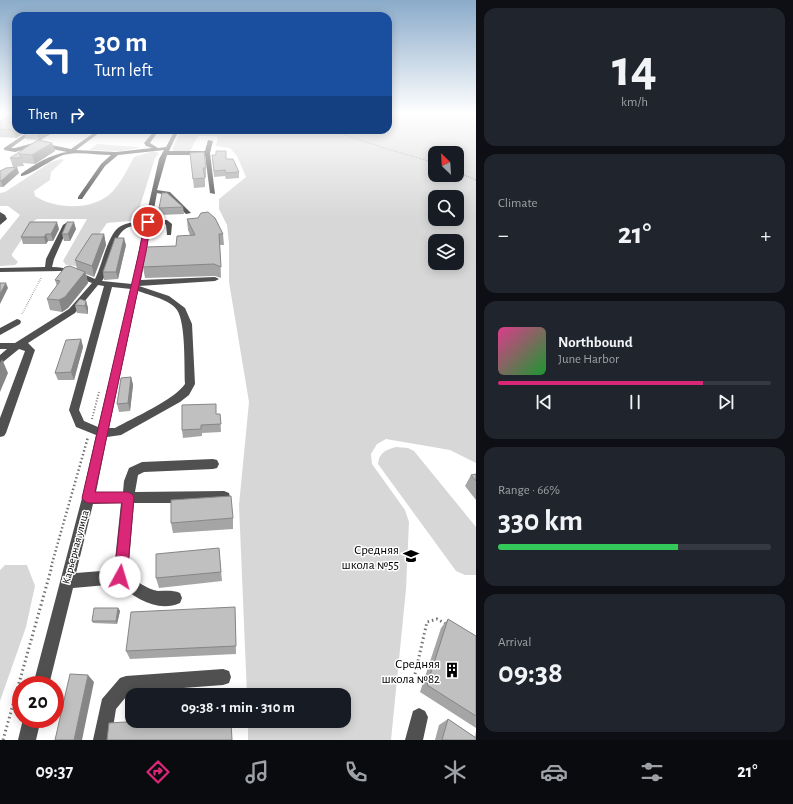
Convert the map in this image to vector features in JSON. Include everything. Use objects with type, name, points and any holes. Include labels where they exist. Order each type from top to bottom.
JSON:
[{"type":"street","points":[[7,149],[15,150],[20,149]]},
{"type":"street","points":[[61,149],[116,154],[163,150],[207,153]]},
{"type":"street","points":[[23,175],[31,169],[77,149]]},
{"type":"street","points":[[159,149],[163,150]]},
{"type":"street","points":[[208,149],[207,153],[213,193]]},
{"type":"street","name":"Карьерная улица","points":[[43,676],[88,498],[135,285],[145,252],[148,222],[163,150]]},
{"type":"street","points":[[80,198],[104,164],[116,154]]},
{"type":"street","points":[[18,170],[31,169]]},
{"type":"street","points":[[154,191],[168,193],[188,213]]},
{"type":"street","points":[[0,214],[4,219],[0,223]]},
{"type":"street","points":[[0,360],[17,346],[72,311],[98,283],[105,268],[111,245],[121,228],[128,225],[165,221],[169,224],[169,234]]},
{"type":"street","points":[[47,269],[50,259],[66,225]]},
{"type":"street","points":[[0,270],[47,269],[69,271],[98,283],[109,284],[135,285],[215,279]]},
{"type":"street","points":[[109,284],[74,410],[80,424],[102,434],[117,432],[143,418],[176,399],[185,392],[190,384],[187,324],[181,308],[162,296],[135,285]]},
{"type":"street","points":[[0,332],[17,322]]},
{"type":"street","points":[[0,346],[26,346],[30,350],[0,433]]},
{"type":"street","points":[[120,577],[130,481],[134,472],[142,467],[212,464]]},
{"type":"street","points":[[88,498],[224,497]]},
{"type":"street","points":[[66,581],[120,577],[140,593],[158,600],[175,598]]},
{"type":"street","points":[[102,740],[108,705],[126,684],[223,677]]},
{"type":"street","points":[[414,740],[419,718]]},
{"type":"street","points":[[27,740],[30,728]]},
{"type":"path","points":[[385,149],[428,161]]},
{"type":"path","points":[[464,175],[476,180]]},
{"type":"path","points":[[17,322],[47,269]]},
{"type":"path","points":[[3,740],[99,391]]},
{"type":"path","points":[[415,674],[428,622],[438,619],[450,626]]},
{"type":"shaded area","points":[[91,149],[135,149],[121,151],[89,150]]},
{"type":"shaded area","points":[[172,149],[191,149],[190,151],[174,151]]},
{"type":"shaded area","points":[[230,149],[428,149],[428,182],[464,182],[464,149],[476,149],[476,463],[450,450],[386,439],[377,444],[371,454],[372,464],[405,510],[409,522],[406,589],[391,740],[248,740],[248,728],[351,728],[351,688],[247,688],[239,505],[249,402],[229,282],[229,244],[227,225],[219,209],[219,199],[246,177],[237,156]]},
{"type":"shaded area","points":[[153,151],[159,153],[155,158],[136,219],[107,223],[77,266],[66,265],[63,261],[87,219],[37,219],[34,221],[12,254],[18,262],[15,265],[0,266],[0,240],[20,215],[8,206],[0,206],[0,193],[5,192],[51,162],[61,159],[64,160],[51,172],[50,180],[34,191],[35,196],[44,201],[64,206],[86,205],[105,198],[113,191],[122,179],[134,157]]},
{"type":"shaded area","points":[[396,447],[408,448],[414,451],[476,527],[476,575],[465,575],[456,571],[378,464],[381,454]]},
{"type":"shaded area","points":[[5,565],[27,565],[35,586],[26,627],[0,701],[0,570]]},
{"type":"building","points":[[25,149],[43,149],[32,155],[19,154],[22,158],[10,158]]},
{"type":"building","points":[[216,151],[226,151],[226,159],[233,159],[239,172],[226,173],[225,170],[214,171],[212,155],[216,155]]},
{"type":"building","points":[[204,152],[206,168],[203,168],[205,178],[193,179],[190,153]]},
{"type":"building","points":[[17,167],[0,181],[0,171],[6,168]]},
{"type":"building","points":[[162,193],[167,193],[183,207],[159,208]]},
{"type":"building","points":[[208,212],[215,218],[223,234],[219,234],[221,267],[214,264],[143,267],[146,247],[176,246],[177,236],[195,235],[187,219],[198,218],[201,213]]},
{"type":"building","points":[[30,222],[57,222],[51,234],[46,234],[44,237],[21,237]]},
{"type":"building","points":[[67,222],[74,222],[68,234],[62,234]]},
{"type":"building","points":[[92,234],[104,234],[92,266],[75,260]]},
{"type":"building","points":[[115,238],[124,238],[116,272],[103,272]]},
{"type":"building","points":[[70,266],[85,272],[65,297],[59,300],[47,299],[60,281],[55,280],[65,267]]},
{"type":"building","points":[[0,283],[6,283],[0,294]]},
{"type":"building","points":[[80,299],[86,301],[85,306],[75,305]]},
{"type":"building","points":[[81,339],[71,372],[55,373],[66,340]]},
{"type":"building","points":[[131,377],[128,403],[117,404],[121,378]]},
{"type":"building","points":[[216,404],[216,414],[220,414],[221,424],[201,425],[201,429],[182,430],[182,405]]},
{"type":"building","points":[[476,474],[476,481],[471,475]]},
{"type":"building","points":[[231,496],[233,518],[171,523],[171,500]]},
{"type":"building","points":[[219,548],[221,572],[156,578],[156,554]]},
{"type":"building","points":[[235,607],[236,646],[126,651],[131,612]]},
{"type":"building","points":[[94,608],[118,608],[116,621],[92,621]]},
{"type":"building","name":"Средняя школа №82","points":[[448,619],[476,636],[476,716],[427,685]]},
{"type":"building","points":[[70,674],[88,675],[74,740],[55,740],[58,728],[64,728],[64,700]]},
{"type":"building","points":[[448,719],[476,738],[476,740],[442,740]]},
{"type":"building","points":[[125,722],[125,728],[231,728],[232,740],[107,740],[109,723]]},
{"type":"place","name":"Средняя школа №55","points":[[411,556]]},
{"type":"place","name":"Средняя школа №82","points":[[452,670]]},
{"type":"route","points":[[120,577],[128,497],[88,498],[143,252],[148,222]]}]
